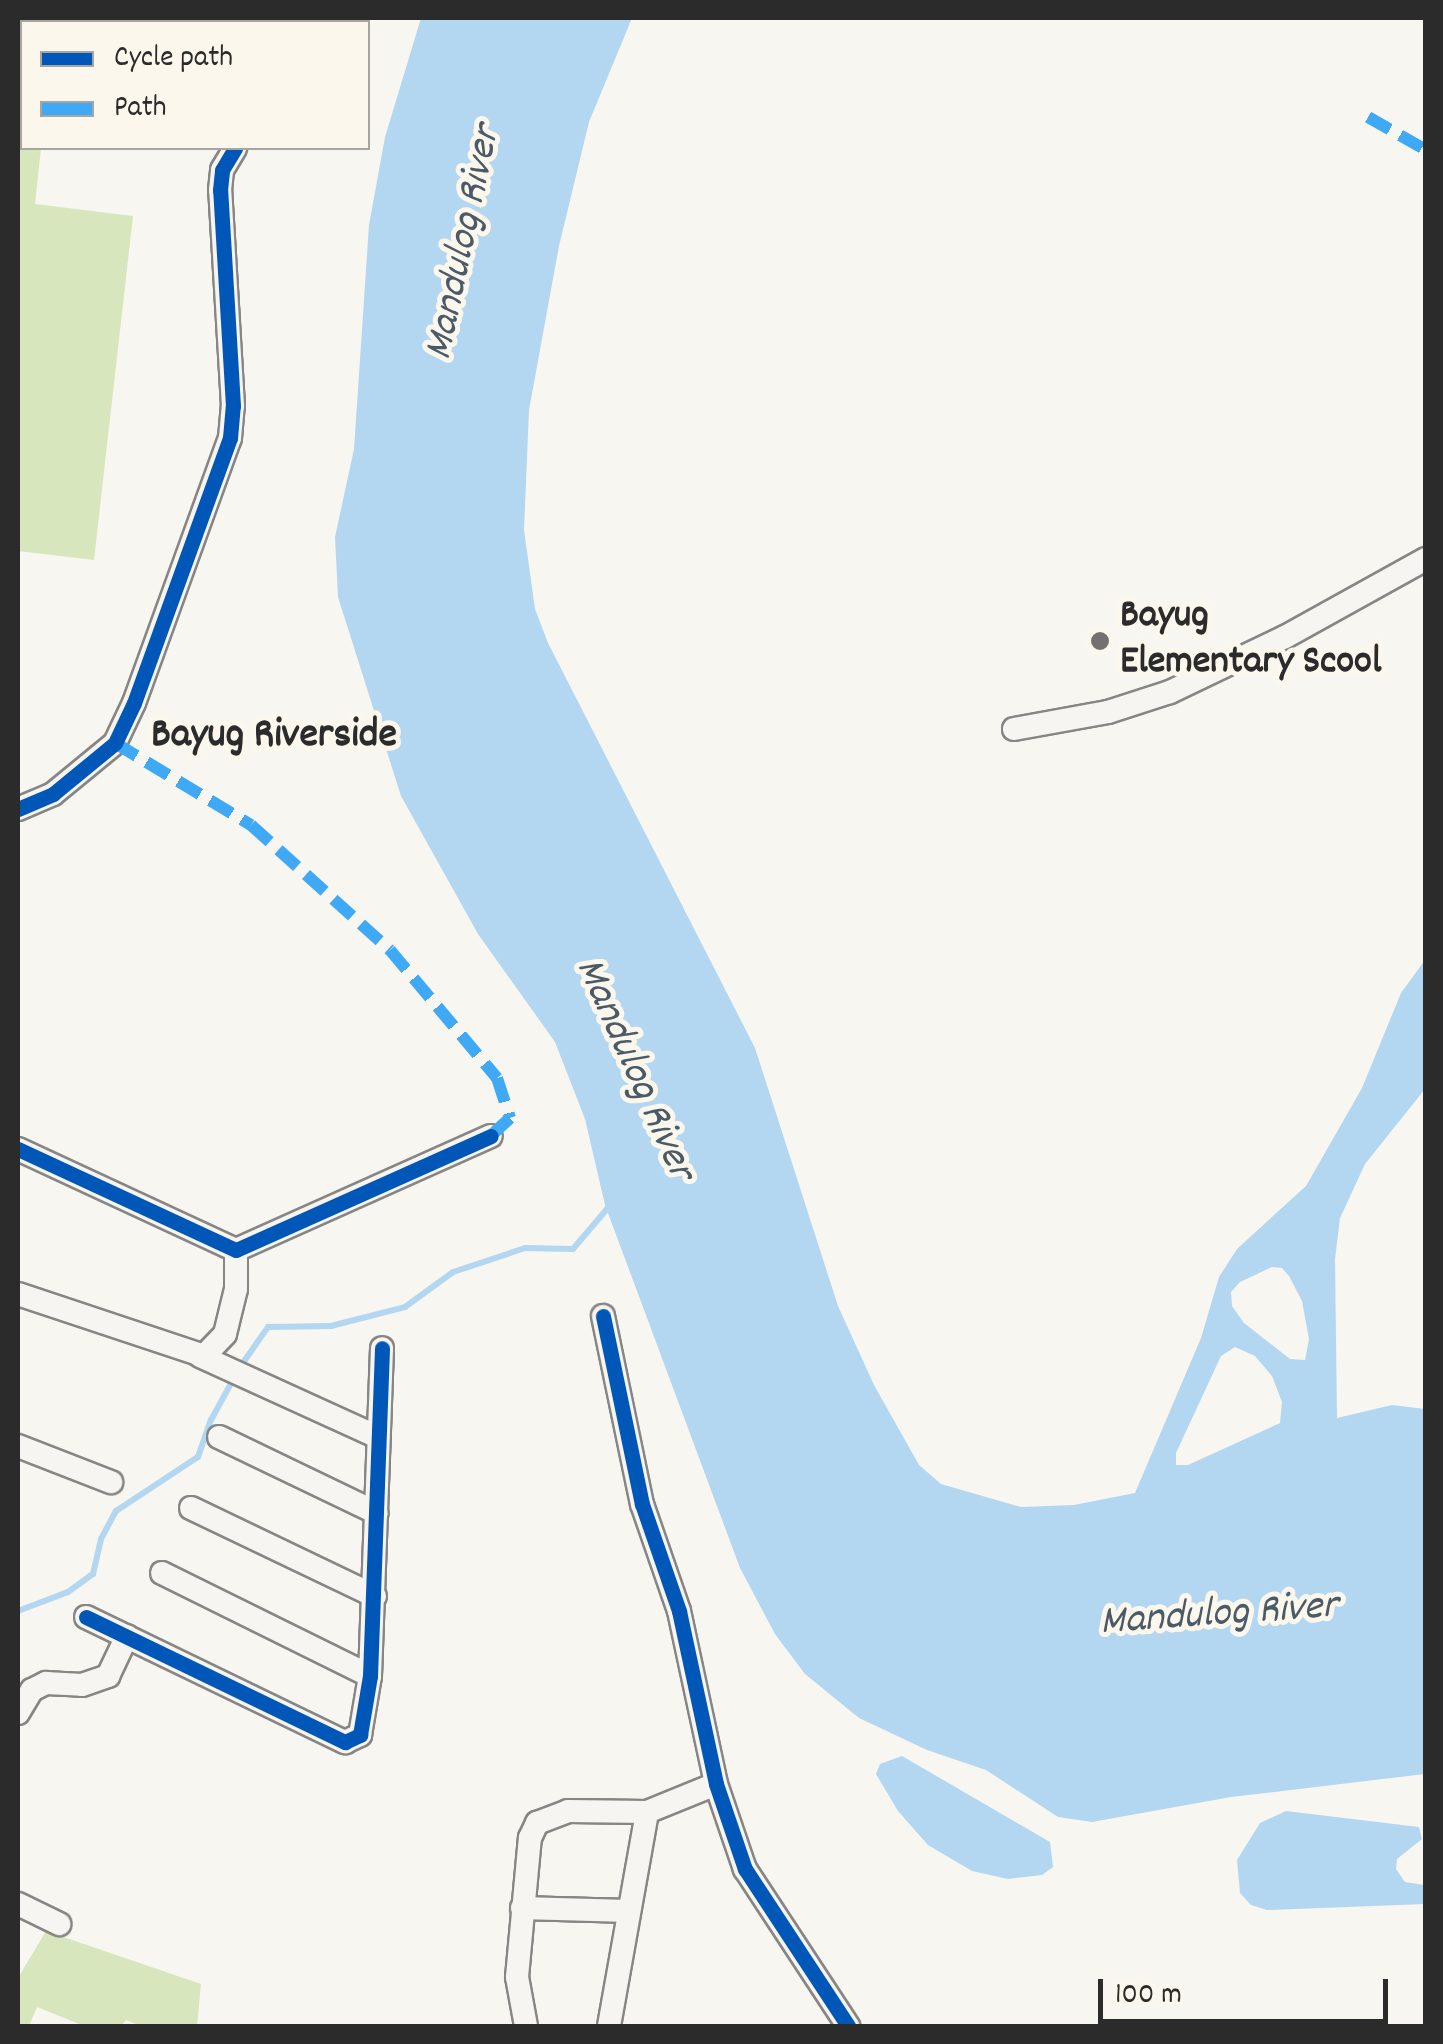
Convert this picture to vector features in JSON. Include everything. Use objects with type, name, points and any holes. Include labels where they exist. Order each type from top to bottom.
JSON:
[{"type":"street","points":[[19,813],[53,794],[114,743],[134,702],[230,438],[233,406],[220,190],[222,170],[234,150]]},
{"type":"street","points":[[1014,730],[1108,712],[1170,692],[1317,620],[1426,559]]},
{"type":"street","points":[[18,1149],[236,1250],[491,1136]]},
{"type":"street","points":[[200,1356],[224,1334],[239,1264],[236,1250]]},
{"type":"street","points":[[18,1294],[200,1356],[378,1437]]},
{"type":"street","points":[[602,1316],[642,1504],[679,1610],[716,1784],[744,1868],[848,2026]]},
{"type":"street","points":[[86,1617],[345,1742],[360,1735],[370,1676],[382,1348]]},
{"type":"street","points":[[219,1437],[378,1513]]},
{"type":"street","points":[[18,1446],[111,1482]]},
{"type":"street","points":[[191,1508],[374,1596]]},
{"type":"street","points":[[162,1573],[370,1676]]},
{"type":"street","points":[[18,1712],[32,1690],[46,1683],[98,1683],[108,1676],[127,1636]]},
{"type":"street","points":[[526,2026],[517,1977],[530,1838],[537,1823],[568,1812],[647,1812],[716,1784]]},
{"type":"street","points":[[609,2026],[647,1812]]},
{"type":"street","points":[[18,1904],[59,1924]]},
{"type":"street","points":[[522,1908],[628,1911]]},
{"type":"green space","points":[[18,77],[20,150],[41,150],[35,204],[133,216],[94,560],[18,551]]},
{"type":"green space","points":[[46,1931],[201,1984],[197,2026],[141,2026],[126,2020],[121,2026],[84,2026],[37,2007],[29,2026],[18,2026],[18,1978]]},
{"type":"water","name":"Mandulog River","points":[[421,18],[632,18],[589,122],[559,246],[529,410],[524,530],[535,609],[548,643],[755,1048],[838,1306],[874,1385],[919,1465],[941,1484],[1021,1507],[1074,1505],[1135,1493],[1201,1338],[1219,1277],[1237,1249],[1306,1186],[1362,1088],[1401,993],[1425,960],[1425,1089],[1365,1164],[1340,1218],[1335,1259],[1337,1418],[1392,1405],[1425,1409],[1425,1774],[1231,1797],[1092,1822],[1058,1817],[986,1770],[927,1750],[859,1718],[805,1674],[775,1634],[740,1568],[605,1205],[585,1119],[555,1042],[478,934],[401,796],[338,597],[335,537],[354,449],[369,225],[385,137]],"holes":[[[1272,1267],[1282,1268],[1302,1301],[1309,1339],[1305,1360],[1290,1359],[1244,1323],[1232,1306],[1231,1292],[1240,1282]],[[1235,1347],[1255,1356],[1272,1376],[1282,1402],[1280,1423],[1188,1465],[1176,1465],[1176,1453],[1221,1356]]]},
{"type":"water","points":[[902,1756],[1050,1842],[1053,1867],[1042,1875],[1008,1879],[972,1871],[928,1845],[898,1811],[876,1774],[880,1764]]},
{"type":"water","points":[[1286,1811],[1419,1827],[1422,1839],[1397,1859],[1396,1869],[1405,1882],[1425,1885],[1425,1904],[1267,1910],[1251,1905],[1240,1893],[1237,1860],[1260,1823]]},
{"type":"waterway","points":[[240,1367],[268,1327],[331,1326],[405,1307],[453,1272],[525,1248],[573,1249],[612,1203]]},
{"type":"waterway","points":[[18,1611],[68,1592],[93,1574],[101,1539],[116,1511],[198,1457],[211,1420],[234,1378]]},
{"type":"marked path","points":[[1368,117],[1426,150]]},
{"type":"marked path","points":[[115,743],[251,825],[390,950],[497,1078],[510,1118],[491,1136]]},
{"type":"cycle path","points":[[18,809],[53,794],[115,743],[134,703],[230,438],[233,406],[220,190],[222,170],[234,150]]},
{"type":"cycle path","points":[[18,1149],[236,1250],[491,1136]]},
{"type":"cycle path","points":[[603,1316],[642,1504],[679,1611],[716,1784],[745,1869],[848,2026]]},
{"type":"cycle path","points":[[86,1617],[345,1742],[360,1735],[370,1676],[382,1348]]},
{"type":"place","name":"Bayug Elementary Scool","points":[[1100,641]]},
{"type":"district","name":"Bayug Riverside","points":[[274,737]]}]
